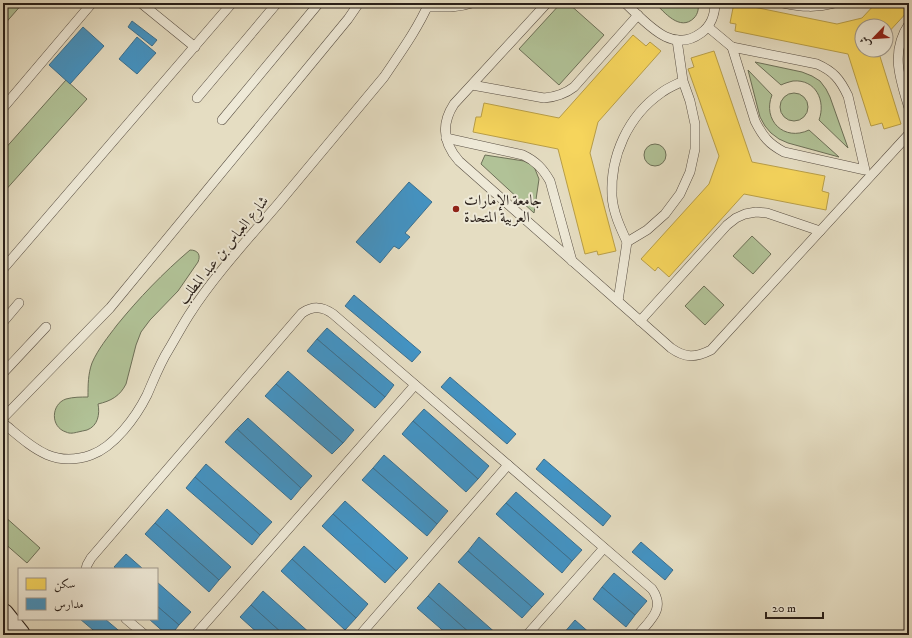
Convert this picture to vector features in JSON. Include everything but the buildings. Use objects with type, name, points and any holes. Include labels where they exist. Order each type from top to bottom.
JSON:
[{"type":"street","points":[[3,615],[19,635]]},
{"type":"street","points":[[3,627],[12,635]]},
{"type":"lane","points":[[3,108],[92,3]]},
{"type":"lane","points":[[141,3],[195,47]]},
{"type":"lane","points":[[3,269],[232,3]]},
{"type":"lane","points":[[197,98],[277,3]]},
{"type":"lane","points":[[222,120],[318,3]]},
{"type":"lane","points":[[3,418],[110,308],[348,19],[359,3]]},
{"type":"lane","points":[[428,5],[447,8],[472,3]]},
{"type":"lane","points":[[547,3],[454,104],[446,120],[446,138],[449,146],[459,161],[671,348],[686,356],[695,356],[711,350],[820,231],[868,173],[909,134]]},
{"type":"lane","points":[[626,3],[660,34],[677,40],[686,40],[703,32],[713,18],[715,3]]},
{"type":"lane","points":[[783,3],[800,6],[824,6],[835,3]]},
{"type":"lane","name":"شارع العباس بن عبد المطلب","points":[[3,423],[30,446],[41,453],[53,457],[79,459],[102,450],[112,442],[128,426],[146,397],[166,354],[190,314],[217,276],[384,77],[416,29],[428,5]]},
{"type":"lane","points":[[472,85],[536,97],[553,98],[560,96],[574,87],[638,15]]},
{"type":"lane","points":[[909,24],[902,39],[898,61],[899,72],[909,108]]},
{"type":"lane","points":[[708,27],[732,47],[817,64],[836,76],[843,85],[848,96],[868,173]]},
{"type":"lane","points":[[627,242],[647,230],[665,214],[680,194],[690,172],[695,149],[695,124],[690,101],[682,82],[677,40]]},
{"type":"lane","points":[[732,47],[756,121],[766,140],[774,147],[784,152],[868,173]]},
{"type":"lane","points":[[618,301],[627,242],[617,220],[612,196],[613,172],[618,149],[628,127],[643,108],[661,93],[682,82]]},
{"type":"lane","points":[[446,138],[523,156],[532,160],[539,166],[546,173],[550,181],[572,261]]},
{"type":"lane","points":[[640,321],[727,225],[736,218],[745,214],[756,212],[766,213],[820,231]]},
{"type":"lane","points":[[3,322],[19,303]]},
{"type":"lane","points":[[86,568],[91,558],[302,313],[314,308],[321,308],[328,310],[652,589],[656,594],[658,607],[656,613],[638,635]]},
{"type":"lane","points":[[3,373],[46,327]]},
{"type":"lane","points":[[195,635],[415,385]]},
{"type":"lane","points":[[360,635],[508,465]]},
{"type":"lane","points":[[527,635],[604,548]]},
{"type":"lane","points":[[127,620],[145,635]]},
{"type":"green space","points":[[3,3],[23,3],[3,26]]},
{"type":"green space","points":[[561,3],[568,3],[604,35],[559,85],[519,49]]},
{"type":"green space","points":[[655,3],[698,3],[698,9],[694,18],[689,22],[683,23],[673,19]]},
{"type":"green space","points":[[755,62],[802,72],[820,81],[830,97],[848,148],[819,120],[821,113],[820,99],[813,87],[801,81],[793,81],[781,85]]},
{"type":"green space","points":[[748,70],[772,95],[770,113],[777,126],[784,131],[791,133],[800,133],[809,130],[839,157],[788,143],[771,133],[760,117]]},
{"type":"green space","points":[[66,80],[87,99],[3,193],[3,151]]},
{"type":"green space","points":[[794,93],[804,97],[808,107],[804,117],[794,121],[784,117],[780,107],[784,97]]},
{"type":"green space","points":[[655,144],[663,147],[666,155],[663,163],[655,166],[647,163],[644,155],[647,147]]},
{"type":"green space","points":[[485,155],[524,161],[535,169],[539,179],[534,213],[481,164]]},
{"type":"green space","points":[[752,236],[771,254],[753,274],[733,256]]},
{"type":"green space","points":[[190,250],[198,253],[198,262],[178,291],[150,320],[141,332],[124,388],[115,397],[98,404],[99,412],[96,423],[91,428],[72,433],[68,433],[61,429],[57,425],[54,416],[57,406],[66,399],[74,397],[88,397],[88,380],[92,363],[103,343],[143,295]]},
{"type":"green space","points":[[704,286],[724,305],[705,325],[685,306]]},
{"type":"green space","points":[[3,515],[40,548],[27,563],[3,542]]},
{"type":"place","name":"جامعة الإمارات العربية المتحدة","points":[[456,209]]}]
